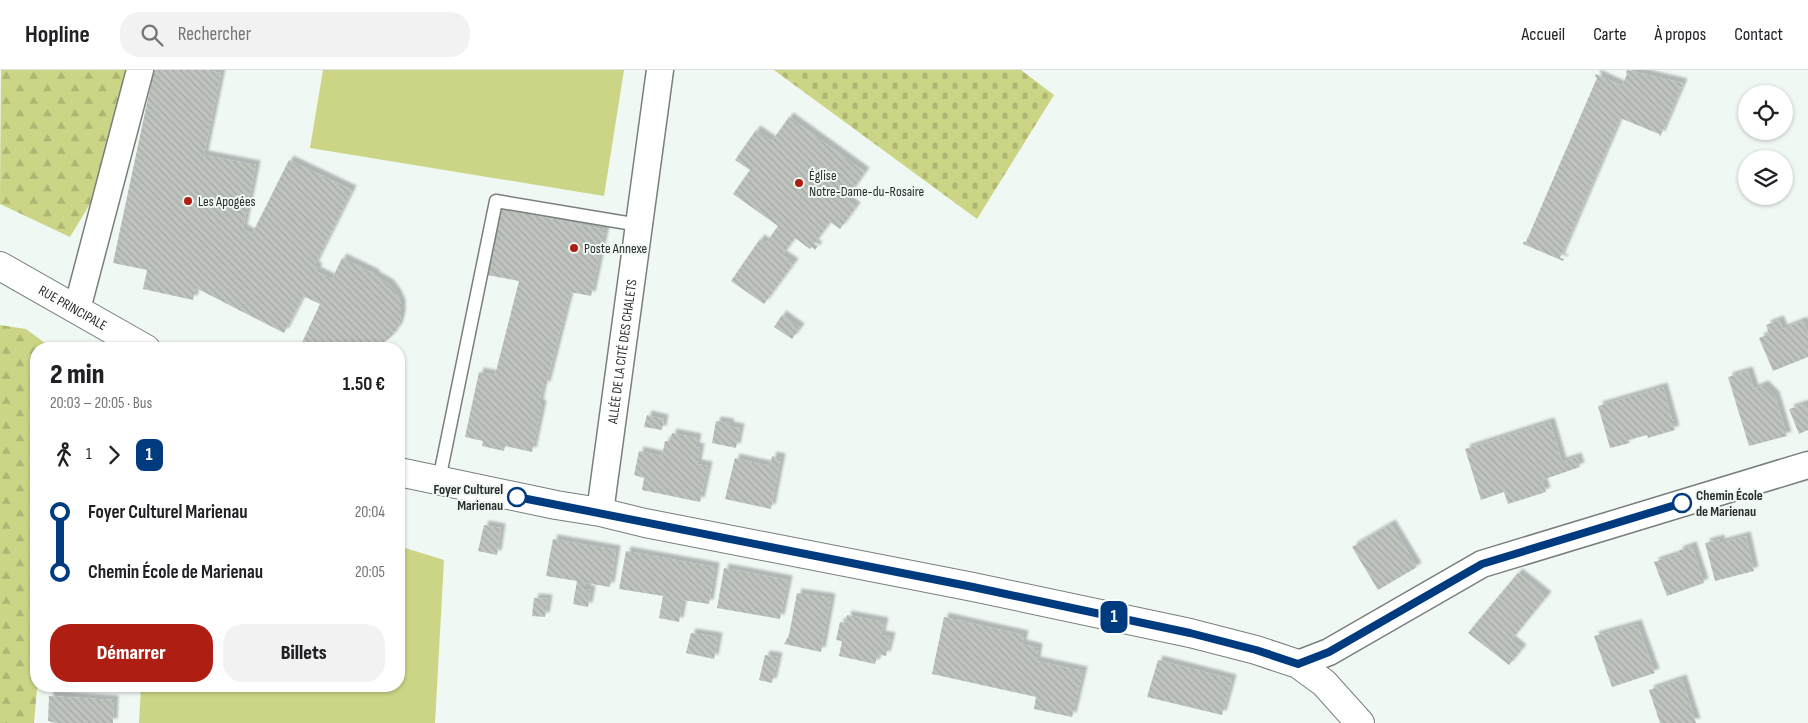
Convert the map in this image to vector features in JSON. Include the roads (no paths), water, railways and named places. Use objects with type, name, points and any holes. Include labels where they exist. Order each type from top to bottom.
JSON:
[{"type":"main road","name":"RUE PRINCIPALE","points":[[0,266],[134,342]]},
{"type":"main road","points":[[405,473],[556,505],[600,512],[645,523],[973,587],[1190,633],[1256,650],[1298,664],[1324,683],[1360,723]]},
{"type":"street","points":[[77,309],[140,70]]},
{"type":"street","name":"ALLÉE DE LA CITÉ DES CHALETS","points":[[600,512],[660,70]]},
{"type":"street","points":[[1298,664],[1329,652],[1482,564],[1808,465]]},
{"type":"lane","points":[[439,480],[496,202],[639,225]]},
{"type":"place","name":"Église Notre-Dame-du-Rosaire","points":[[799,183]]},
{"type":"place","name":"Les Apogées","points":[[188,201]]},
{"type":"place","name":"Poste Annexe","points":[[574,248]]},
{"type":"place","name":"Foyer Culturel Marienau","points":[[517,497]]},
{"type":"place","name":"Chemin École de Marienau","points":[[1682,503]]}]
